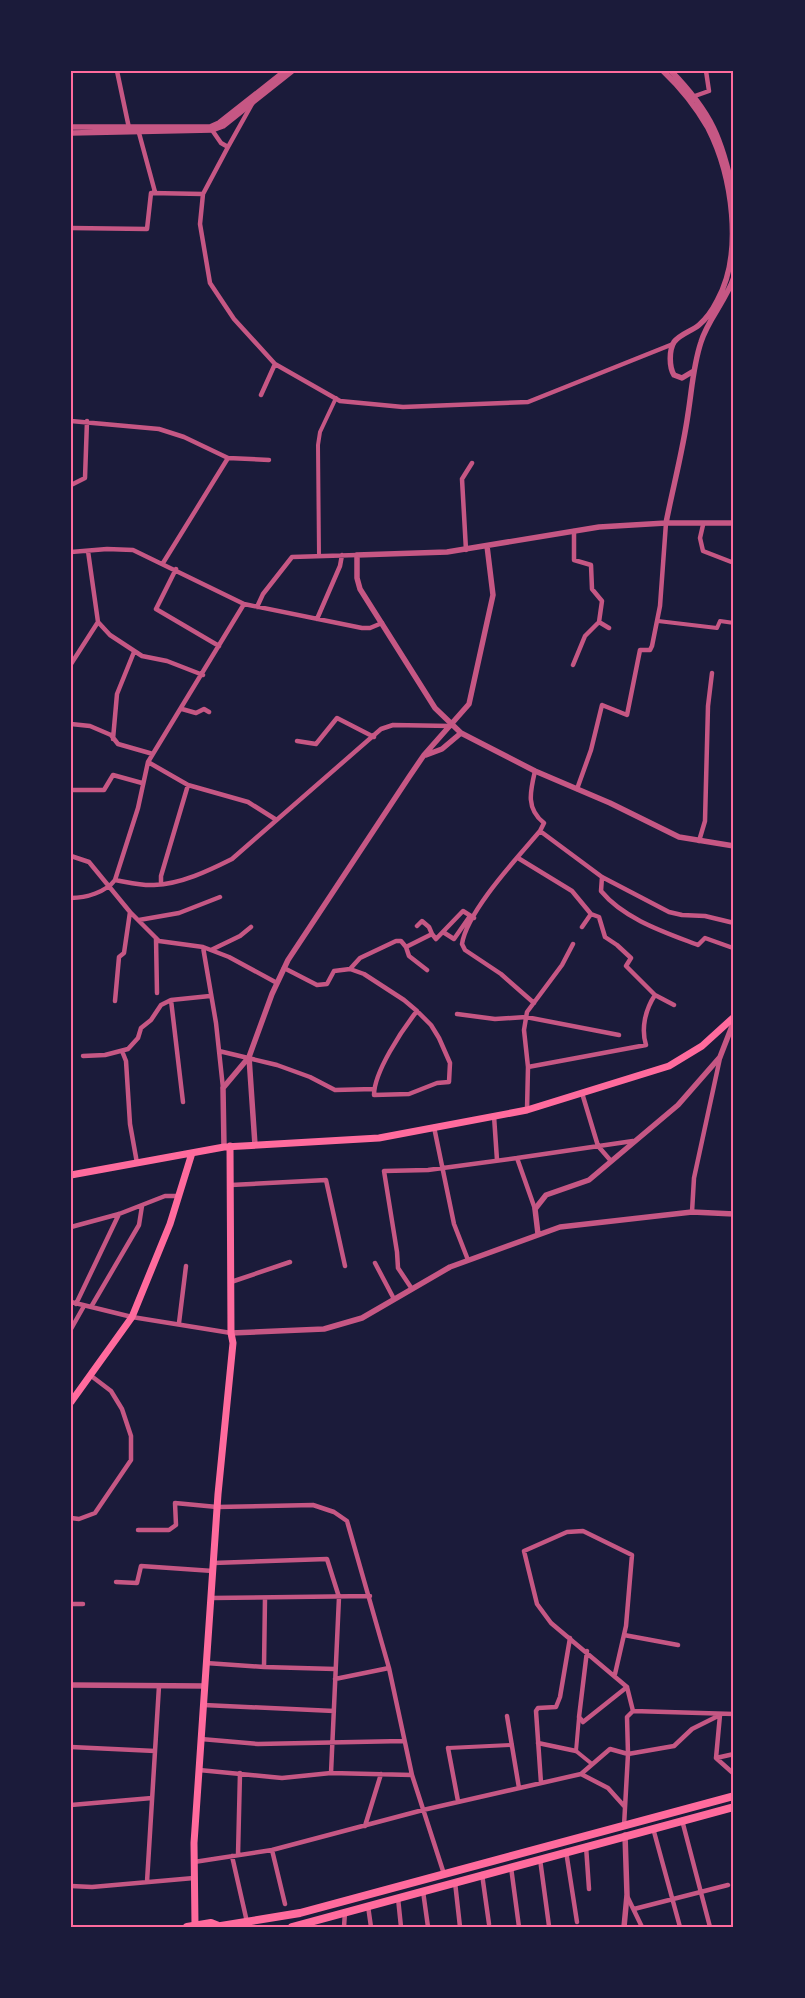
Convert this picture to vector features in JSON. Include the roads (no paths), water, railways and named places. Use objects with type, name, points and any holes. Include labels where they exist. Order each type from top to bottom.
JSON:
[{"type":"main road","points":[[71,1175],[227,1146],[379,1138],[528,1110],[669,1066],[702,1046],[734,1017]]},
{"type":"main road","points":[[227,1146],[231,1185],[231,1333],[233,1343],[217,1506],[199,1770],[191,1926],[211,1923],[221,1927],[300,1912],[734,1796]]},
{"type":"main road","points":[[71,1402],[132,1317],[170,1224],[192,1153]]},
{"type":"main road","points":[[292,1927],[625,1835],[734,1807]]},
{"type":"street","points":[[117,71],[129,128]]},
{"type":"street","points":[[71,127],[211,128],[285,71]]},
{"type":"street","points":[[71,133],[138,132],[223,126],[292,71]]},
{"type":"street","points":[[255,99],[203,194],[200,224],[210,283],[234,319],[275,364],[340,401],[403,407],[528,402],[673,344],[679,337],[700,324],[716,302],[727,276],[733,251],[732,222],[721,165],[711,135],[684,94],[663,71]]},
{"type":"street","points":[[671,71],[711,120],[717,132],[734,196]]},
{"type":"street","points":[[692,97],[709,91],[706,71]]},
{"type":"street","points":[[211,128],[221,143],[228,147]]},
{"type":"street","points":[[138,132],[155,192]]},
{"type":"street","points":[[71,228],[147,229],[151,193],[203,194]]},
{"type":"street","points":[[577,790],[591,750],[602,706],[627,715],[640,650],[650,650],[658,621],[666,523],[688,414],[692,372],[706,329],[732,287],[734,277]]},
{"type":"street","points":[[700,324],[706,329]]},
{"type":"street","points":[[673,344],[671,367],[674,375],[682,378],[692,372]]},
{"type":"street","points":[[261,395],[275,364]]},
{"type":"street","points":[[319,555],[318,445],[320,432],[336,398]]},
{"type":"street","points":[[71,421],[171,432],[228,458],[269,460]]},
{"type":"street","points":[[71,485],[85,478],[87,422]]},
{"type":"street","points":[[163,563],[228,458]]},
{"type":"street","points":[[466,550],[462,479],[472,464]]},
{"type":"street","points":[[257,607],[264,594],[292,557],[420,554],[466,550],[574,531],[666,523],[734,524]]},
{"type":"street","points":[[703,525],[700,538],[703,552],[734,563]]},
{"type":"street","points":[[573,665],[585,636],[599,622],[602,601],[592,589],[591,565],[574,560],[574,531]]},
{"type":"street","points":[[223,1088],[249,1057],[284,968],[424,756],[452,726],[469,704],[493,595],[487,546]]},
{"type":"street","points":[[71,552],[107,549],[133,550],[176,569],[244,604],[318,620],[370,628],[382,623]]},
{"type":"street","points":[[88,551],[98,622],[110,635],[142,656],[167,661],[203,675]]},
{"type":"street","points":[[318,620],[340,566],[342,555]]},
{"type":"street","points":[[357,555],[359,586],[435,708],[461,733],[535,772],[679,838],[734,846]]},
{"type":"street","points":[[176,569],[156,609],[219,646]]},
{"type":"street","points":[[71,898],[81,898],[110,886],[115,880],[138,808],[148,762],[203,675],[244,604]]},
{"type":"street","points":[[658,621],[718,628],[720,621],[734,623]]},
{"type":"street","points":[[71,664],[98,622]]},
{"type":"street","points":[[599,622],[609,628]]},
{"type":"street","points":[[113,739],[117,694],[134,652]]},
{"type":"street","points":[[699,841],[705,821],[708,706],[712,673]]},
{"type":"street","points":[[182,709],[196,713],[204,709],[209,712]]},
{"type":"street","points":[[297,741],[316,744],[337,718],[374,737]]},
{"type":"street","points":[[71,724],[90,726],[111,735],[118,744],[153,754]]},
{"type":"street","points":[[115,880],[154,885],[161,884],[184,879],[232,859],[274,820],[313,790],[381,729],[393,725],[452,726]]},
{"type":"street","points":[[424,756],[442,749],[461,733]]},
{"type":"street","points":[[148,762],[188,785],[248,802],[274,820]]},
{"type":"street","points":[[444,932],[454,939],[540,831],[544,823],[537,817],[529,798],[535,772]]},
{"type":"street","points":[[71,790],[104,790],[113,775],[142,783]]},
{"type":"street","points":[[161,884],[161,876],[188,785]]},
{"type":"street","points":[[540,831],[602,877],[669,912],[682,915],[705,916],[734,923]]},
{"type":"street","points":[[71,856],[89,862],[130,912],[159,941],[203,947],[229,957],[277,983]]},
{"type":"street","points":[[518,858],[572,891],[591,914],[599,917],[604,937],[617,945],[631,958],[626,966],[655,995],[674,1005]]},
{"type":"street","points":[[602,877],[601,891],[610,902],[659,930],[698,945],[705,938],[734,948]]},
{"type":"street","points":[[139,920],[179,913],[220,897]]},
{"type":"street","points":[[417,926],[422,921],[436,938],[463,911],[472,917]]},
{"type":"street","points":[[115,1001],[119,957],[124,953],[130,912]]},
{"type":"street","points":[[582,927],[591,914]]},
{"type":"street","points":[[472,917],[463,941],[465,950],[501,974],[534,1003]]},
{"type":"street","points":[[211,950],[240,936],[251,927]]},
{"type":"street","points":[[406,947],[432,934]]},
{"type":"street","points":[[156,938],[157,993]]},
{"type":"street","points":[[350,969],[360,958],[396,941],[401,942],[406,947],[410,956],[427,970]]},
{"type":"street","points":[[528,1110],[528,1067],[524,1030],[527,1012],[562,964],[573,944]]},
{"type":"street","points":[[203,947],[216,1023],[227,1146]]},
{"type":"street","points":[[284,968],[317,985],[327,984],[334,971],[350,969],[377,981],[417,1011],[431,1025],[450,1063],[449,1082],[437,1083],[409,1094],[374,1095],[375,1082],[382,1072],[391,1050],[417,1011]]},
{"type":"street","points":[[528,1067],[635,1049],[646,1045],[643,1032],[644,1024],[655,995]]},
{"type":"street","points":[[83,1056],[105,1055],[128,1049],[138,1038],[141,1028],[151,1020],[161,1005],[171,1000],[210,996]]},
{"type":"street","points":[[171,1000],[183,1102]]},
{"type":"street","points":[[457,1014],[495,1018],[526,1017],[619,1035]]},
{"type":"street","points":[[692,1212],[694,1178],[720,1057],[734,1021]]},
{"type":"street","points":[[122,1050],[126,1061],[130,1124],[137,1163]]},
{"type":"street","points":[[218,1051],[249,1057],[310,1077],[335,1090],[374,1090]]},
{"type":"street","points":[[249,1057],[255,1145]]},
{"type":"street","points":[[535,1209],[546,1195],[590,1180],[633,1141],[678,1105],[720,1057]]},
{"type":"street","points":[[582,1093],[598,1146],[611,1161]]},
{"type":"street","points":[[494,1115],[497,1160]]},
{"type":"street","points":[[434,1127],[454,1224],[468,1260]]},
{"type":"street","points":[[412,1289],[398,1268],[398,1252],[384,1171],[442,1167],[517,1158],[633,1141]]},
{"type":"street","points":[[517,1158],[535,1209],[538,1234]]},
{"type":"street","points":[[231,1185],[326,1180],[345,1266]]},
{"type":"street","points":[[71,1227],[120,1214],[166,1196],[178,1196]]},
{"type":"street","points":[[91,1307],[139,1226],[142,1206]]},
{"type":"street","points":[[120,1214],[74,1303],[132,1317],[179,1323],[231,1333],[324,1329],[362,1318],[450,1267],[560,1227],[692,1212],[734,1214]]},
{"type":"street","points":[[231,1282],[290,1262]]},
{"type":"street","points":[[375,1263],[394,1300]]},
{"type":"street","points":[[179,1323],[186,1266]]},
{"type":"street","points":[[71,1329],[84,1306]]},
{"type":"street","points":[[71,1518],[79,1519],[95,1513],[131,1460],[131,1436],[122,1409],[111,1391],[90,1375]]},
{"type":"street","points":[[138,1530],[169,1530],[176,1524],[176,1504],[217,1506],[313,1505],[334,1512],[348,1521],[389,1668],[412,1775],[444,1874]]},
{"type":"street","points":[[615,1674],[624,1635],[632,1555],[583,1531],[567,1532],[524,1551],[538,1604],[551,1623],[615,1674],[627,1687],[633,1710]]},
{"type":"street","points":[[116,1582],[137,1583],[141,1566],[213,1567],[327,1559],[339,1597],[331,1773]]},
{"type":"street","points":[[211,1598],[370,1596]]},
{"type":"street","points":[[264,1667],[265,1598]]},
{"type":"street","points":[[71,1604],[83,1604]]},
{"type":"street","points":[[624,1635],[678,1645]]},
{"type":"street","points":[[541,1783],[536,1711],[538,1708],[556,1707],[560,1697],[570,1638]]},
{"type":"street","points":[[576,1751],[588,1651]]},
{"type":"street","points":[[206,1662],[264,1667],[335,1669]]},
{"type":"street","points":[[335,1679],[389,1668]]},
{"type":"street","points":[[71,1685],[205,1686]]},
{"type":"street","points":[[147,1882],[159,1686]]},
{"type":"street","points":[[579,1717],[583,1722],[627,1687]]},
{"type":"street","points":[[204,1705],[334,1711]]},
{"type":"street","points":[[633,1710],[720,1715],[734,1714]]},
{"type":"street","points":[[624,1826],[628,1754],[627,1717],[633,1710]]},
{"type":"street","points":[[194,1862],[272,1850],[458,1801],[581,1774],[610,1748],[628,1754],[674,1746],[692,1729],[720,1715]]},
{"type":"street","points":[[716,1758],[720,1715]]},
{"type":"street","points":[[507,1716],[519,1788]]},
{"type":"street","points":[[201,1740],[258,1744],[403,1740]]},
{"type":"street","points":[[538,1743],[576,1751],[592,1764]]},
{"type":"street","points":[[458,1801],[448,1748],[512,1745]]},
{"type":"street","points":[[71,1747],[155,1751]]},
{"type":"street","points":[[716,1758],[734,1754]]},
{"type":"street","points":[[716,1758],[734,1774]]},
{"type":"street","points":[[199,1770],[282,1778],[331,1773],[412,1775]]},
{"type":"street","points":[[238,1855],[240,1773]]},
{"type":"street","points":[[366,1826],[380,1774]]},
{"type":"street","points":[[581,1774],[608,1788],[625,1807]]},
{"type":"street","points":[[71,1805],[152,1798]]},
{"type":"street","points":[[682,1820],[710,1927]]},
{"type":"street","points":[[653,1828],[680,1927]]},
{"type":"street","points":[[624,1927],[627,1895],[625,1835]]},
{"type":"street","points":[[586,1846],[589,1889]]},
{"type":"street","points":[[272,1850],[285,1904]]},
{"type":"street","points":[[566,1852],[577,1922]]},
{"type":"street","points":[[232,1856],[247,1923]]},
{"type":"street","points":[[540,1859],[549,1926]]},
{"type":"street","points":[[511,1867],[519,1927]]},
{"type":"street","points":[[482,1874],[489,1924]]},
{"type":"street","points":[[71,1886],[92,1887],[194,1878]]},
{"type":"street","points":[[455,1882],[460,1927]]},
{"type":"street","points":[[634,1909],[728,1885]]},
{"type":"street","points":[[423,1891],[428,1927]]},
{"type":"street","points":[[627,1895],[642,1927]]},
{"type":"street","points":[[398,1898],[401,1927]]},
{"type":"street","points":[[368,1906],[371,1927]]},
{"type":"street","points":[[344,1927],[345,1912]]}]
